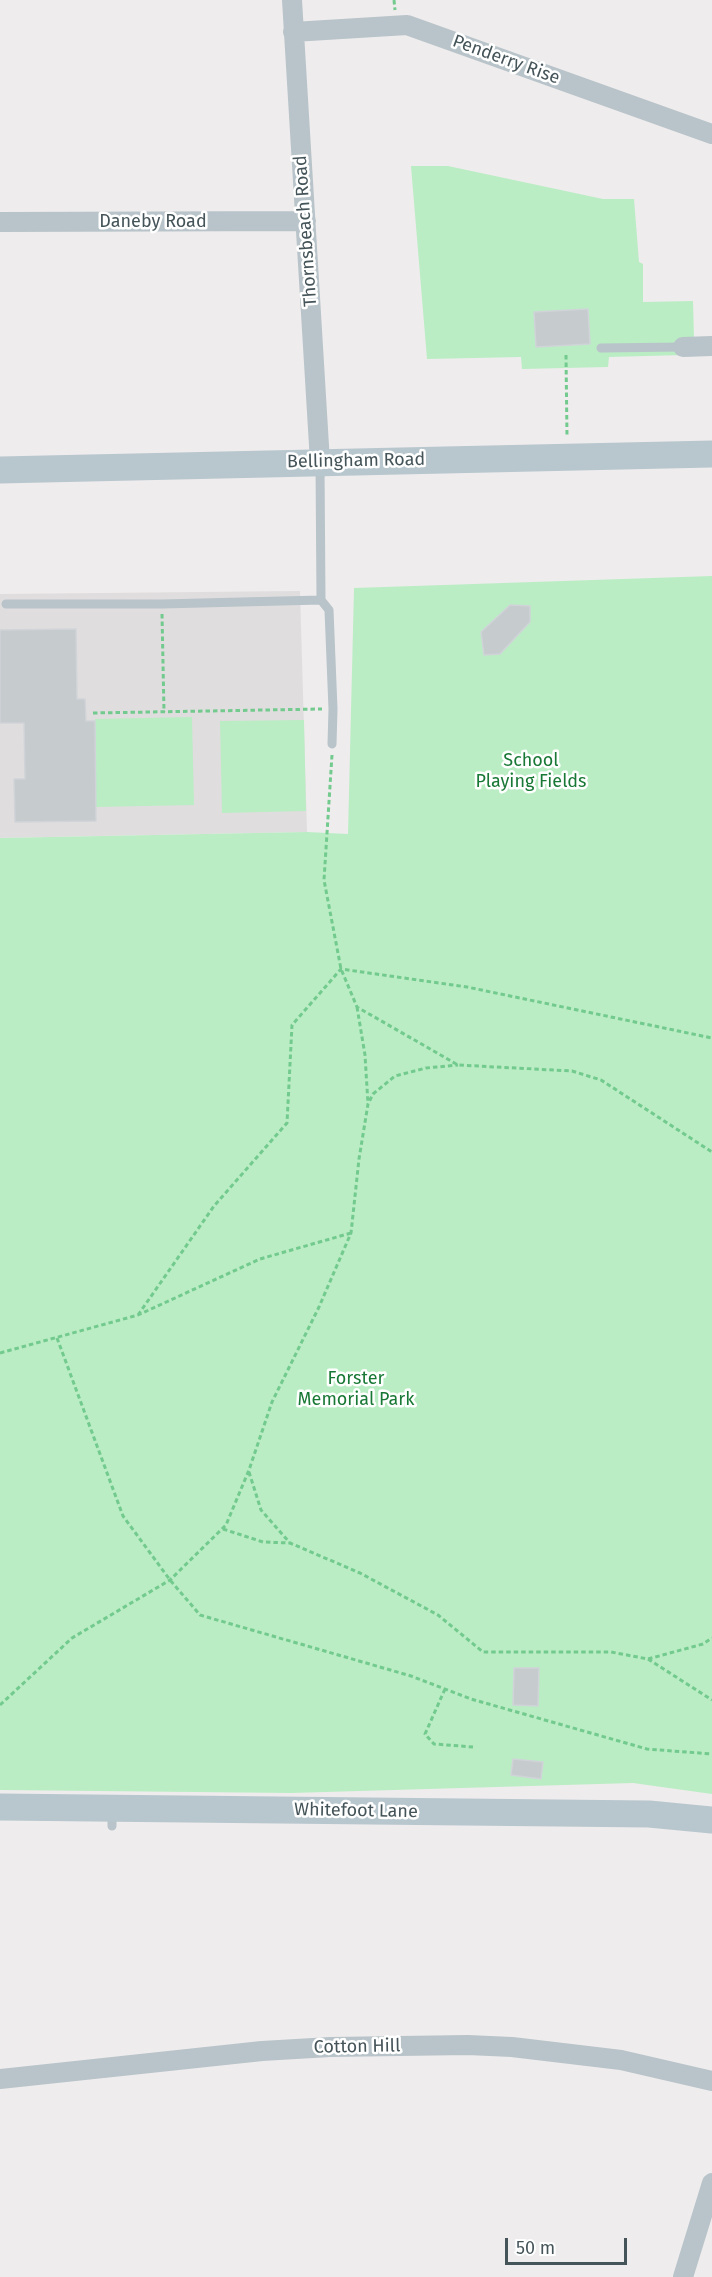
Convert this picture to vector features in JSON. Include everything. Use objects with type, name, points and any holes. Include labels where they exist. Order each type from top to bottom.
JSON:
[{"type":"street","name":"Thornsbeach Road","points":[[292,0],[320,462]]},
{"type":"street","name":"Penderry Rise","points":[[293,32],[407,25],[712,134]]},
{"type":"street","name":"Daneby Road","points":[[0,222],[306,221]]},
{"type":"street","points":[[683,347],[712,346]]},
{"type":"street","name":"Bellingham Road","points":[[0,470],[712,454]]},
{"type":"street","name":"Whitefoot Lane","points":[[0,1807],[112,1817],[644,1832],[712,1838]]},
{"type":"street","name":"Whitefoot Lane","points":[[0,1825],[112,1817],[649,1814],[712,1820]]},
{"type":"street","name":"Cotton Hill","points":[[0,2079],[262,2050],[468,2045],[532,2049],[621,2060],[712,2081]]},
{"type":"street","points":[[683,2277],[712,2184]]},
{"type":"lane","points":[[601,348],[683,347]]},
{"type":"lane","points":[[320,462],[321,600],[328,610],[333,709],[332,744]]},
{"type":"lane","points":[[6,604],[162,604],[321,600]]},
{"type":"path","points":[[566,355],[568,457]]},
{"type":"path","points":[[162,604],[164,712]]},
{"type":"path","points":[[93,713],[333,709]]},
{"type":"path","points":[[0,1705],[72,1638],[170,1580],[226,1525],[249,1470],[272,1402],[319,1307],[351,1233],[358,1159],[368,1104],[365,1055],[357,1007],[341,969],[324,880],[332,744]]},
{"type":"path","points":[[341,969],[467,987],[712,1038]]},
{"type":"path","points":[[138,1316],[214,1206],[287,1123],[292,1025],[341,969]]},
{"type":"path","points":[[357,1007],[458,1065]]},
{"type":"path","points":[[368,1104],[373,1094],[395,1076],[426,1068],[458,1065],[572,1071],[601,1080],[712,1152]]},
{"type":"path","points":[[0,1353],[138,1316],[260,1259],[351,1233]]},
{"type":"path","points":[[57,1338],[123,1516],[170,1580],[200,1615],[411,1676],[471,1700],[647,1749],[712,1754]]},
{"type":"path","points":[[249,1470],[261,1510],[290,1543]]},
{"type":"path","points":[[223,1529],[263,1542],[290,1543],[360,1573],[438,1615],[483,1652],[611,1652],[648,1659],[712,1700]]},
{"type":"path","points":[[648,1659],[703,1644],[712,1638]]},
{"type":"path","points":[[445,1689],[425,1734],[434,1744],[473,1747]]},
{"type":"shaded area","points":[[300,591],[307,832],[0,838],[0,594]]},
{"type":"green space","points":[[411,166],[448,166],[603,199],[634,199],[639,262],[643,264],[643,302],[693,301],[694,339],[684,355],[609,357],[608,367],[522,369],[521,357],[427,359]]},
{"type":"green space","name":"Forster Memorial Park","points":[[712,576],[712,1794],[633,1783],[291,1793],[0,1790],[0,838],[307,832],[348,834],[354,588]]},
{"type":"green space","points":[[192,717],[194,805],[96,807],[95,719]]},
{"type":"green space","points":[[304,720],[306,811],[222,813],[220,721]]},
{"type":"building","points":[[588,309],[590,344],[536,347],[534,312]]},
{"type":"building","points":[[510,605],[530,606],[530,622],[500,654],[484,655],[481,632]]},
{"type":"building","points":[[76,629],[77,699],[85,699],[86,721],[95,721],[96,821],[15,822],[14,779],[25,779],[24,723],[0,723],[0,630]]},
{"type":"building","points":[[514,1668],[539,1668],[538,1706],[513,1705]]},
{"type":"building","points":[[513,1759],[543,1762],[541,1779],[511,1775]]},
{"type":"park label","name":"School Playing Fields","points":[[531,771]]}]
